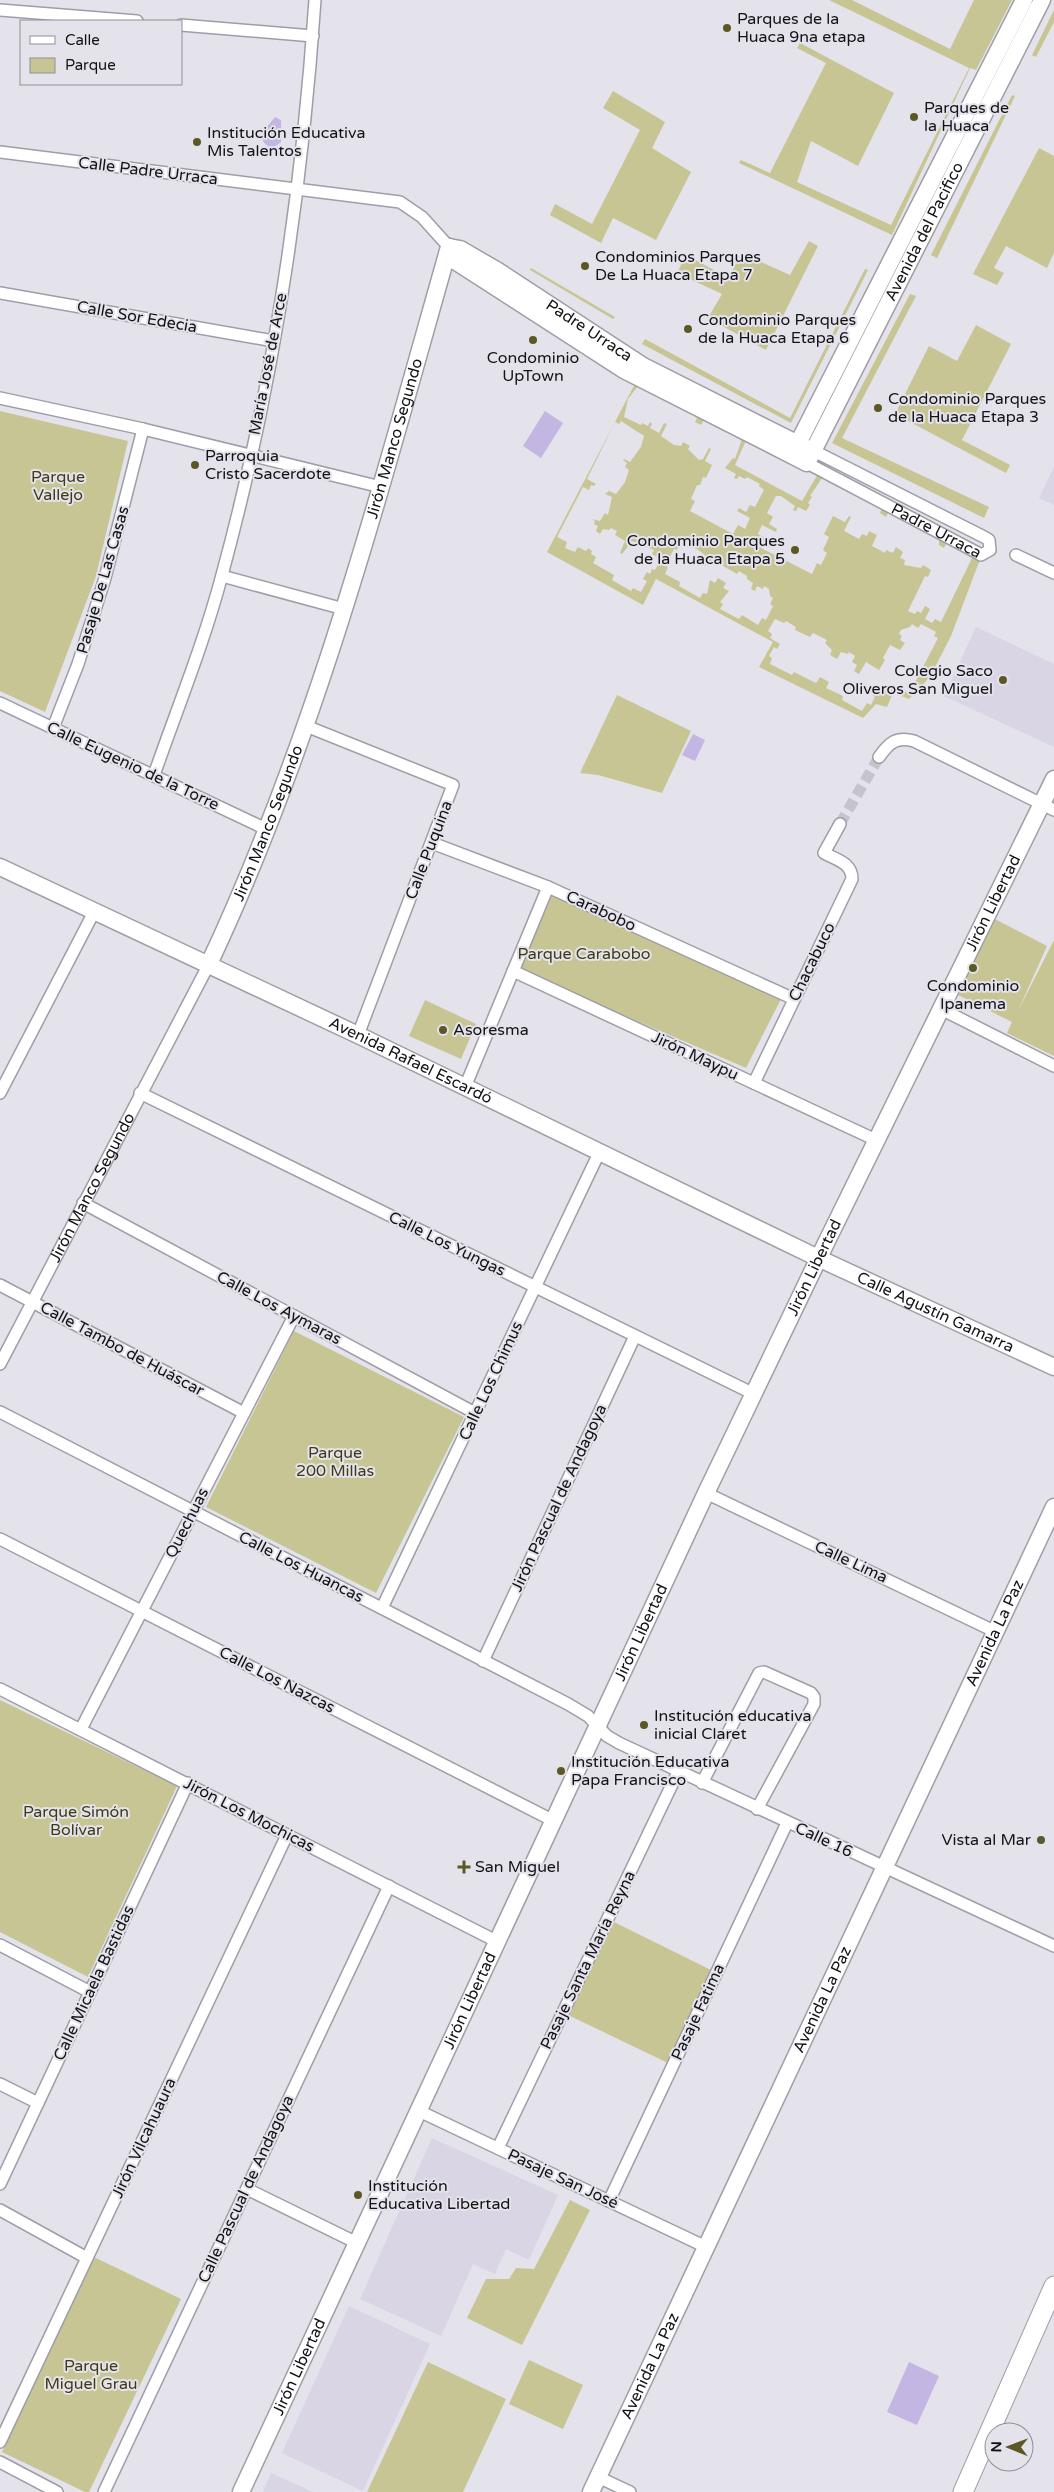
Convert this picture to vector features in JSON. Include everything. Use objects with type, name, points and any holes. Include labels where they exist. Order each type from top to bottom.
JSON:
[{"type":"main road","points":[[963,2492],[1054,2286]]},
{"type":"street","name":"María José de Arce","points":[[154,775],[189,680],[222,576],[251,454],[274,341],[297,189],[315,0]]},
{"type":"street","name":"Avenida del Pacifico","points":[[795,450],[1024,0]]},
{"type":"street","name":"Avenida del Pacifico","points":[[810,457],[1042,0]]},
{"type":"street","points":[[0,10],[125,20]]},
{"type":"street","points":[[182,25],[313,36]]},
{"type":"street","name":"Calle Padre Urraca","points":[[0,152],[297,189]]},
{"type":"street","name":"Padre Urraca","points":[[297,189],[400,202],[412,208],[449,247],[460,249],[507,277],[643,366],[795,450],[984,536],[990,540],[990,550],[982,555],[976,552],[810,457]]},
{"type":"street","name":"Jirón Manco Segundo","points":[[0,1364],[208,966],[266,829],[306,726],[344,609],[381,487],[449,247]]},
{"type":"street","name":"Calle Sor Edecia","points":[[0,293],[274,341]]},
{"type":"street","points":[[0,398],[251,454],[381,487]]},
{"type":"street","name":"Pasaje De Las Casas","points":[[53,728],[78,664],[105,578],[143,429]]},
{"type":"street","points":[[1016,555],[1054,573]]},
{"type":"street","points":[[222,576],[344,609]]},
{"type":"street","name":"Calle Eugenio de la Torre","points":[[0,703],[266,829]]},
{"type":"street","name":"Calle Puquina","points":[[306,726],[453,785],[358,1035]]},
{"type":"street","points":[[879,757],[893,740],[902,738],[914,741],[1048,807]]},
{"type":"street","name":"Jirón Libertad","points":[[240,2492],[599,1726],[706,1493],[818,1258],[941,1009],[1048,807],[1054,779]]},
{"type":"street","name":"Chacabuco","points":[[754,1083],[852,879],[852,871],[848,865],[824,853],[840,824]]},
{"type":"street","name":"Carabobo","points":[[432,843],[548,887],[794,1000]]},
{"type":"street","name":"Avenida Rafael Escardó","points":[[0,868],[358,1035],[818,1258]]},
{"type":"street","points":[[465,1087],[548,887]]},
{"type":"street","points":[[0,1093],[94,912]]},
{"type":"street","name":"Jirón Maypu","points":[[513,971],[876,1140]]},
{"type":"street","points":[[941,1009],[1054,1066]]},
{"type":"street","name":"Calle Los Yungas","points":[[140,1094],[754,1394]]},
{"type":"street","name":"Calle Los Chimus","points":[[382,1608],[598,1153]]},
{"type":"street","name":"Calle Los Aymaras","points":[[83,1203],[475,1413]]},
{"type":"street","name":"Calle Agustín Gamarra","points":[[818,1258],[1054,1367]]},
{"type":"street","name":"Calle Tambo de Huáscar","points":[[0,1285],[244,1413]]},
{"type":"street","name":"Quechuas","points":[[81,1729],[294,1316]]},
{"type":"street","name":"Jirón Pascual de Andagoya","points":[[483,1661],[635,1336]]},
{"type":"street","name":"Calle Los Huancas","points":[[0,1412],[574,1708],[599,1726]]},
{"type":"street","name":"Calle Lima","points":[[706,1493],[996,1632]]},
{"type":"street","name":"Avenida La Paz","points":[[591,2492],[1054,1507]]},
{"type":"street","name":"Calle Los Nazcas","points":[[0,1539],[554,1820]]},
{"type":"street","points":[[702,1783],[759,1672],[764,1672],[811,1693],[814,1697],[814,1704],[757,1809]]},
{"type":"street","name":"Jirón Los Mochicas","points":[[0,1689],[498,1942]]},
{"type":"street","name":"Calle 16","points":[[599,1726],[607,1736],[619,1743],[678,1772],[1054,1946]]},
{"type":"street","name":"Pasaje Santa María Reyna","points":[[498,2148],[678,1772]]},
{"type":"street","name":"Calle Micaela Bastidas","points":[[0,2184],[188,1783]]},
{"type":"street","name":"Pasaje Fatima","points":[[609,2201],[787,1823]]},
{"type":"street","name":"Jirón Vilcahuaura","points":[[0,2442],[287,1835]]},
{"type":"street","name":"Calle Pascual de Andagoya","points":[[104,2492],[389,1886]]},
{"type":"street","points":[[0,1945],[90,1992]]},
{"type":"street","points":[[0,2084],[38,2103]]},
{"type":"street","name":"Pasaje San José","points":[[419,2111],[706,2247]]},
{"type":"street","points":[[246,2189],[357,2243]]},
{"type":"street","points":[[0,2210],[87,2258]]},
{"type":"street","points":[[0,2462],[57,2492]]},
{"type":"street","points":[[598,2477],[630,2492]]},
{"type":"shaded area","points":[[275,117],[281,120],[281,142],[273,148],[264,143],[262,133]]},
{"type":"shaded area","points":[[545,411],[563,423],[541,458],[523,446]]},
{"type":"shaded area","points":[[1054,467],[1054,505],[1039,498]]},
{"type":"shaded area","name":"Colegio Saco Oliveros San Miguel","points":[[976,627],[1054,664],[1054,747],[944,696]]},
{"type":"shaded area","points":[[693,734],[705,740],[695,761],[682,755]]},
{"type":"shaded area","points":[[432,2138],[558,2195],[529,2260],[506,2249],[495,2274],[473,2264],[441,2336],[360,2299]]},
{"type":"shaded area","points":[[349,2306],[430,2344],[363,2491],[282,2453]]},
{"type":"shaded area","points":[[909,2362],[939,2376],[917,2425],[887,2412]]},
{"type":"shaded area","points":[[271,2473],[313,2492],[263,2492]]},
{"type":"green space","points":[[829,0],[852,0],[950,49],[974,0],[1012,0],[976,70],[970,68],[892,235],[739,163],[741,160],[770,173],[826,63],[797,48],[800,43],[894,93],[858,166],[811,141],[797,182],[891,225],[969,68]]},
{"type":"green space","points":[[1054,10],[1054,22],[1036,57],[1032,55]]},
{"type":"green space","points":[[613,91],[665,122],[652,148],[691,172],[656,240],[613,218],[601,243],[550,215],[555,204],[592,224],[640,130],[603,108]]},
{"type":"green space","points":[[1012,95],[1015,96],[937,258],[931,255]]},
{"type":"green space","points":[[1039,148],[1054,156],[1054,253],[1047,268],[1006,246],[994,268],[1004,273],[997,285],[973,274]]},
{"type":"green space","points":[[809,241],[818,246],[766,350],[708,318],[722,294],[677,273],[686,255],[729,278],[741,253],[790,275]]},
{"type":"green space","points":[[531,268],[615,317],[613,319],[530,270]]},
{"type":"green space","points":[[865,269],[868,270],[791,423],[642,344],[645,339],[790,418]]},
{"type":"green space","points":[[910,294],[916,296],[842,438],[989,507],[984,518],[832,443]]},
{"type":"green space","points":[[976,325],[1011,344],[962,440],[1010,465],[1006,473],[895,414],[929,346],[957,361]]},
{"type":"green space","points":[[638,378],[749,434],[735,465],[802,501],[822,467],[976,552],[984,549],[951,636],[930,677],[909,699],[893,693],[887,707],[876,704],[863,718],[759,667],[773,642],[656,579],[643,605],[547,552]],"holes":[[[638,386],[698,416],[695,422],[701,425],[704,420],[742,439],[735,459],[733,458],[725,468],[736,474],[734,478],[737,479],[739,476],[745,479],[747,477],[760,484],[759,486],[764,490],[755,507],[750,505],[746,512],[739,508],[737,511],[750,518],[745,529],[738,525],[733,534],[690,511],[695,501],[691,499],[697,485],[700,485],[703,477],[706,478],[712,465],[705,461],[711,449],[709,448],[703,459],[699,460],[688,449],[690,446],[683,442],[681,446],[674,445],[661,436],[667,424],[664,423],[659,433],[650,428],[652,424],[650,422],[648,426],[642,423],[641,425],[624,417],[628,399]],[[621,421],[644,436],[641,447],[630,462],[623,460],[627,463],[625,467],[629,470],[625,482],[616,494],[609,491],[605,494],[612,497],[608,515],[605,513],[600,521],[592,519],[595,521],[594,524],[598,526],[596,531],[600,534],[603,529],[609,530],[611,528],[617,531],[615,535],[625,541],[620,553],[622,554],[632,541],[654,550],[652,554],[661,559],[655,570],[652,569],[650,574],[647,572],[643,579],[647,581],[641,592],[633,588],[631,591],[612,580],[614,575],[593,563],[596,557],[591,554],[592,551],[588,548],[586,551],[578,547],[575,552],[565,548],[567,542],[557,537],[583,487],[589,490],[591,485],[594,486],[596,484],[587,479],[615,422],[619,424]],[[822,478],[882,508],[880,513],[886,517],[889,511],[939,537],[939,545],[944,548],[946,544],[969,553],[968,555],[972,558],[941,622],[935,619],[932,623],[925,619],[930,609],[925,606],[921,613],[917,611],[915,614],[908,611],[925,576],[928,577],[931,570],[923,565],[921,568],[904,565],[905,560],[900,558],[903,552],[896,547],[893,553],[886,550],[885,553],[872,546],[877,535],[869,531],[867,536],[862,534],[859,539],[844,531],[851,517],[849,516],[845,522],[833,516],[824,534],[829,537],[823,550],[827,553],[821,565],[817,563],[812,574],[761,548],[765,538],[758,534],[762,525],[776,532],[777,529],[769,524],[773,517],[767,513],[776,496],[781,496],[795,506],[793,510],[796,511],[798,507],[806,511],[810,505],[808,503],[812,497],[810,496]],[[680,544],[686,547],[693,546],[706,556],[702,564],[705,566],[708,562],[711,563],[714,557],[724,562],[723,566],[737,574],[739,571],[747,576],[747,579],[753,583],[751,589],[755,591],[757,586],[763,589],[764,586],[769,589],[770,596],[773,598],[770,604],[773,606],[766,620],[762,618],[758,625],[742,615],[739,619],[720,609],[723,604],[720,602],[729,591],[723,588],[726,583],[718,578],[715,583],[710,580],[707,594],[703,593],[700,598],[679,586],[680,582],[665,574],[668,567],[665,566],[674,549],[677,550]],[[775,619],[784,623],[786,621],[796,627],[795,630],[810,637],[813,633],[827,640],[825,643],[832,650],[830,655],[837,659],[841,652],[848,654],[849,652],[855,656],[852,662],[857,665],[854,671],[859,674],[866,662],[879,670],[890,645],[900,650],[905,643],[900,640],[902,636],[899,634],[901,630],[910,627],[912,624],[918,628],[921,624],[936,632],[934,636],[938,638],[909,694],[903,690],[901,693],[892,688],[890,692],[886,690],[885,693],[876,689],[872,695],[875,697],[871,705],[867,703],[862,711],[842,700],[843,696],[826,688],[829,682],[820,677],[816,683],[794,672],[792,675],[770,664],[772,658],[769,656],[774,647],[777,649],[780,644],[770,638],[772,634],[768,631]]]},
{"type":"green space","name":"Parque Vallejo","points":[[0,411],[128,441],[96,576],[45,712],[0,691]]},
{"type":"green space","points":[[617,695],[691,731],[662,793],[598,775],[580,773]]},
{"type":"green space","name":"Parque Carabobo","points":[[552,895],[781,999],[746,1068],[519,970]]},
{"type":"green space","points":[[987,915],[1047,946],[1018,1011],[1054,940],[1054,1056],[1007,1033],[1012,1022],[950,991]]},
{"type":"green space","name":"Asoresma","points":[[425,1000],[476,1024],[461,1059],[409,1036]]},
{"type":"green space","name":"Parque 200 Millas","points":[[294,1331],[464,1417],[376,1593],[206,1507]]},
{"type":"green space","name":"Parque Simón Bolívar","points":[[0,1700],[177,1786],[88,1977],[0,1932]]},
{"type":"green space","points":[[612,1921],[713,1971],[670,2064],[566,2014]]},
{"type":"green space","points":[[570,2200],[590,2210],[522,2345],[467,2318],[486,2279],[509,2279],[516,2268],[534,2269]]},
{"type":"green space","name":"Parque Miguel Grau","points":[[94,2257],[181,2299],[89,2492],[85,2492],[2,2452]]},
{"type":"green space","points":[[529,2360],[583,2385],[563,2429],[509,2404]]},
{"type":"green space","points":[[428,2362],[506,2399],[463,2492],[367,2492]]},
{"type":"tunnel","points":[[840,824],[879,757]]},
{"type":"place","name":"Parques de la Huaca 9na etapa","points":[[727,28]]},
{"type":"place","name":"Parques de la Huaca","points":[[914,117]]},
{"type":"place","name":"Institución Educativa Mis Talentos","points":[[197,142]]},
{"type":"place","name":"Condominios Parques De La Huaca Etapa 7","points":[[585,266]]},
{"type":"place","name":"Condominio Parques de la Huaca Etapa 6","points":[[688,329]]},
{"type":"place","name":"Condominio UpTown","points":[[533,340]]},
{"type":"place","name":"Condominio Parques de la Huaca Etapa 3","points":[[878,408]]},
{"type":"place","name":"Parroquia Cristo Sacerdote","points":[[195,465]]},
{"type":"place","name":"Condominio Parques de la Huaca Etapa 5","points":[[795,550]]},
{"type":"place","name":"Colegio Saco Oliveros San Miguel","points":[[1003,680]]},
{"type":"place","name":"Condominio Ipanema","points":[[973,968]]},
{"type":"place","name":"Asoresma","points":[[443,1030]]},
{"type":"place","name":"Institución educativa inicial Claret","points":[[644,1725]]},
{"type":"place","name":"Institución Educativa Papa Francisco","points":[[561,1771]]},
{"type":"place","name":"Vista al Mar","points":[[1041,1840]]},
{"type":"place","name":"San Miguel","points":[[464,1867]]},
{"type":"place","name":"Institución Educativa Libertad","points":[[358,2195]]}]
